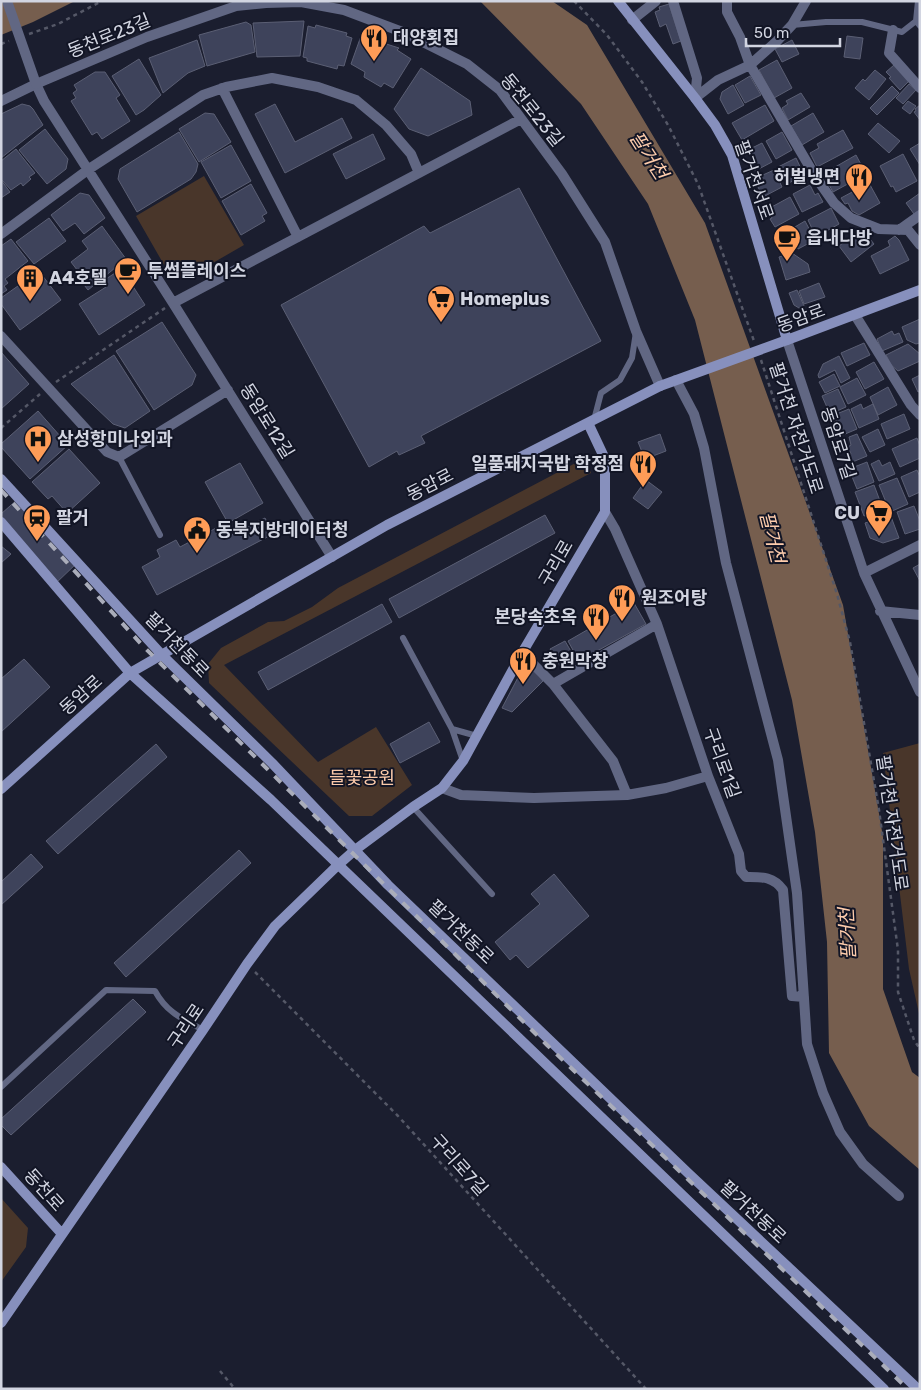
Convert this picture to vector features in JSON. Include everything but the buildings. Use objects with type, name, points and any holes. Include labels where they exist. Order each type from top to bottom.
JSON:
[{"type":"street","name":"동암로12길","points":[[7,1],[36,84],[44,101],[89,169],[332,557]]},
{"type":"street","name":"팔거천서로","points":[[618,1],[715,125],[732,155],[787,340]]},
{"type":"street","points":[[632,20],[656,1]]},
{"type":"street","points":[[673,1],[697,78],[695,98]]},
{"type":"street","points":[[727,1],[727,12],[740,37],[750,66],[815,176],[834,203],[851,218],[879,229],[908,230],[920,244]]},
{"type":"street","points":[[695,98],[718,80],[750,66],[778,41],[792,25],[806,1]]},
{"type":"street","name":"동천로23길","points":[[1,101],[36,84],[147,37],[236,6],[301,2],[344,10],[405,33],[439,48],[467,64],[500,90],[562,174],[605,242],[636,331],[660,386]]},
{"type":"street","points":[[893,30],[889,53],[920,88]]},
{"type":"street","points":[[1,234],[89,169],[203,95],[222,88],[272,78],[318,87],[356,100],[386,125],[411,154],[419,173]]},
{"type":"street","points":[[222,88],[298,236]]},
{"type":"street","points":[[173,303],[522,119]]},
{"type":"street","points":[[899,230],[920,215]]},
{"type":"street","name":"동암로","points":[[1,789],[130,673],[387,525],[660,386],[920,290]]},
{"type":"street","points":[[856,315],[911,405],[920,415]]},
{"type":"street","points":[[1,336],[107,452],[120,457],[228,390]]},
{"type":"street","name":"동암로7길","points":[[787,340],[864,574],[920,692]]},
{"type":"street","points":[[676,380],[694,414],[704,448],[726,563],[778,760],[797,893],[807,1044],[823,1093],[840,1132],[863,1164],[899,1196]]},
{"type":"street","points":[[591,421],[605,459],[605,512]]},
{"type":"street","name":"팔거천동로","points":[[1,479],[162,655],[272,763],[388,885],[918,1389]]},
{"type":"street","name":"구리로1길","points":[[605,512],[616,528],[658,624],[708,776],[739,854],[741,871],[746,877],[772,879],[783,890],[792,996],[804,997]]},
{"type":"street","name":"구리로","points":[[1,1323],[275,926],[355,850],[412,807],[442,788],[463,761],[522,653],[605,512]]},
{"type":"street","name":"팔거천동로","points":[[1,522],[130,673],[272,800],[884,1389]]},
{"type":"street","points":[[864,574],[920,545]]},
{"type":"street","points":[[880,611],[920,615]]},
{"type":"street","points":[[553,684],[658,624]]},
{"type":"street","points":[[522,653],[553,684],[613,761],[628,795]]},
{"type":"street","points":[[442,788],[461,795],[534,798],[628,795],[666,788],[708,776]]},
{"type":"street","name":"동천로","points":[[1,1167],[62,1234]]},
{"type":"lane","points":[[792,25],[826,22],[862,22],[902,32],[918,24],[918,1]]},
{"type":"lane","points":[[591,421],[601,393],[620,380],[632,358],[636,331]]},
{"type":"lane","points":[[120,457],[160,535]]},
{"type":"lane","points":[[404,638],[452,729],[463,761]]},
{"type":"lane","points":[[452,729],[477,736]]},
{"type":"lane","points":[[412,807],[492,894]]},
{"type":"lane","points":[[1,1087],[106,990],[155,991],[162,1003],[172,1013],[203,1030]]},
{"type":"path","points":[[30,34],[58,24],[102,1]]},
{"type":"path","name":"팔거천 자전거도로","points":[[574,1],[607,35],[642,82],[668,125],[698,184],[755,343]]},
{"type":"path","points":[[1,44],[11,41]]},
{"type":"path","points":[[1,428],[48,387],[173,303]]},
{"type":"path","name":"팔거천 자전거도로","points":[[758,353],[837,594],[850,642],[879,810],[898,950],[898,992],[914,1040],[920,1049]]},
{"type":"path","name":"구리로7길","points":[[247,964],[398,1116],[646,1389]]},
{"type":"path","points":[[220,1371],[235,1389]]},
{"type":"green space","points":[[204,176],[244,245],[185,279],[171,277],[136,216]]},
{"type":"green space","name":"들꽃공원","points":[[585,458],[591,473],[224,665],[318,762],[376,727],[412,785],[372,816],[349,816],[209,683],[208,664],[221,648],[268,622],[284,621],[312,607],[338,588]]},
{"type":"green space","points":[[920,743],[920,1018],[909,969],[883,753]]},
{"type":"green space","points":[[1,1198],[28,1228],[26,1247],[1,1282]]},
{"type":"water","points":[[1,1],[75,1],[33,22],[1,35]]},
{"type":"water","name":"팔거천","points":[[480,1],[552,1],[587,25],[705,223],[843,605],[883,837],[883,989],[912,1072],[920,1078],[920,1170],[869,1126],[829,1053],[827,942],[815,832],[792,700],[695,320],[648,204],[581,104]]},
{"type":"railway","points":[[1,490],[142,645],[547,1045],[908,1389]]},
{"type":"place","name":"대양횟집","points":[[374,62]]},
{"type":"place","name":"허벌냉면","points":[[859,201]]},
{"type":"place","name":"읍내다방","points":[[787,262]]},
{"type":"place","name":"투썸플레이스","points":[[128,295]]},
{"type":"place","name":"A4호텔","points":[[30,302]]},
{"type":"place","name":"Homeplus","points":[[441,323]]},
{"type":"place","name":"삼성항미나외과","points":[[38,463]]},
{"type":"place","name":"일품돼지국밥 학정점","points":[[643,488]]},
{"type":"place","name":"CU","points":[[879,537]]},
{"type":"place","name":"팔거","points":[[37,542]]},
{"type":"place","name":"동북지방데이터청","points":[[197,554]]},
{"type":"place","name":"원조어탕","points":[[622,622]]},
{"type":"place","name":"본당속초옥","points":[[596,641]]},
{"type":"place","name":"충원막창","points":[[523,685]]}]
